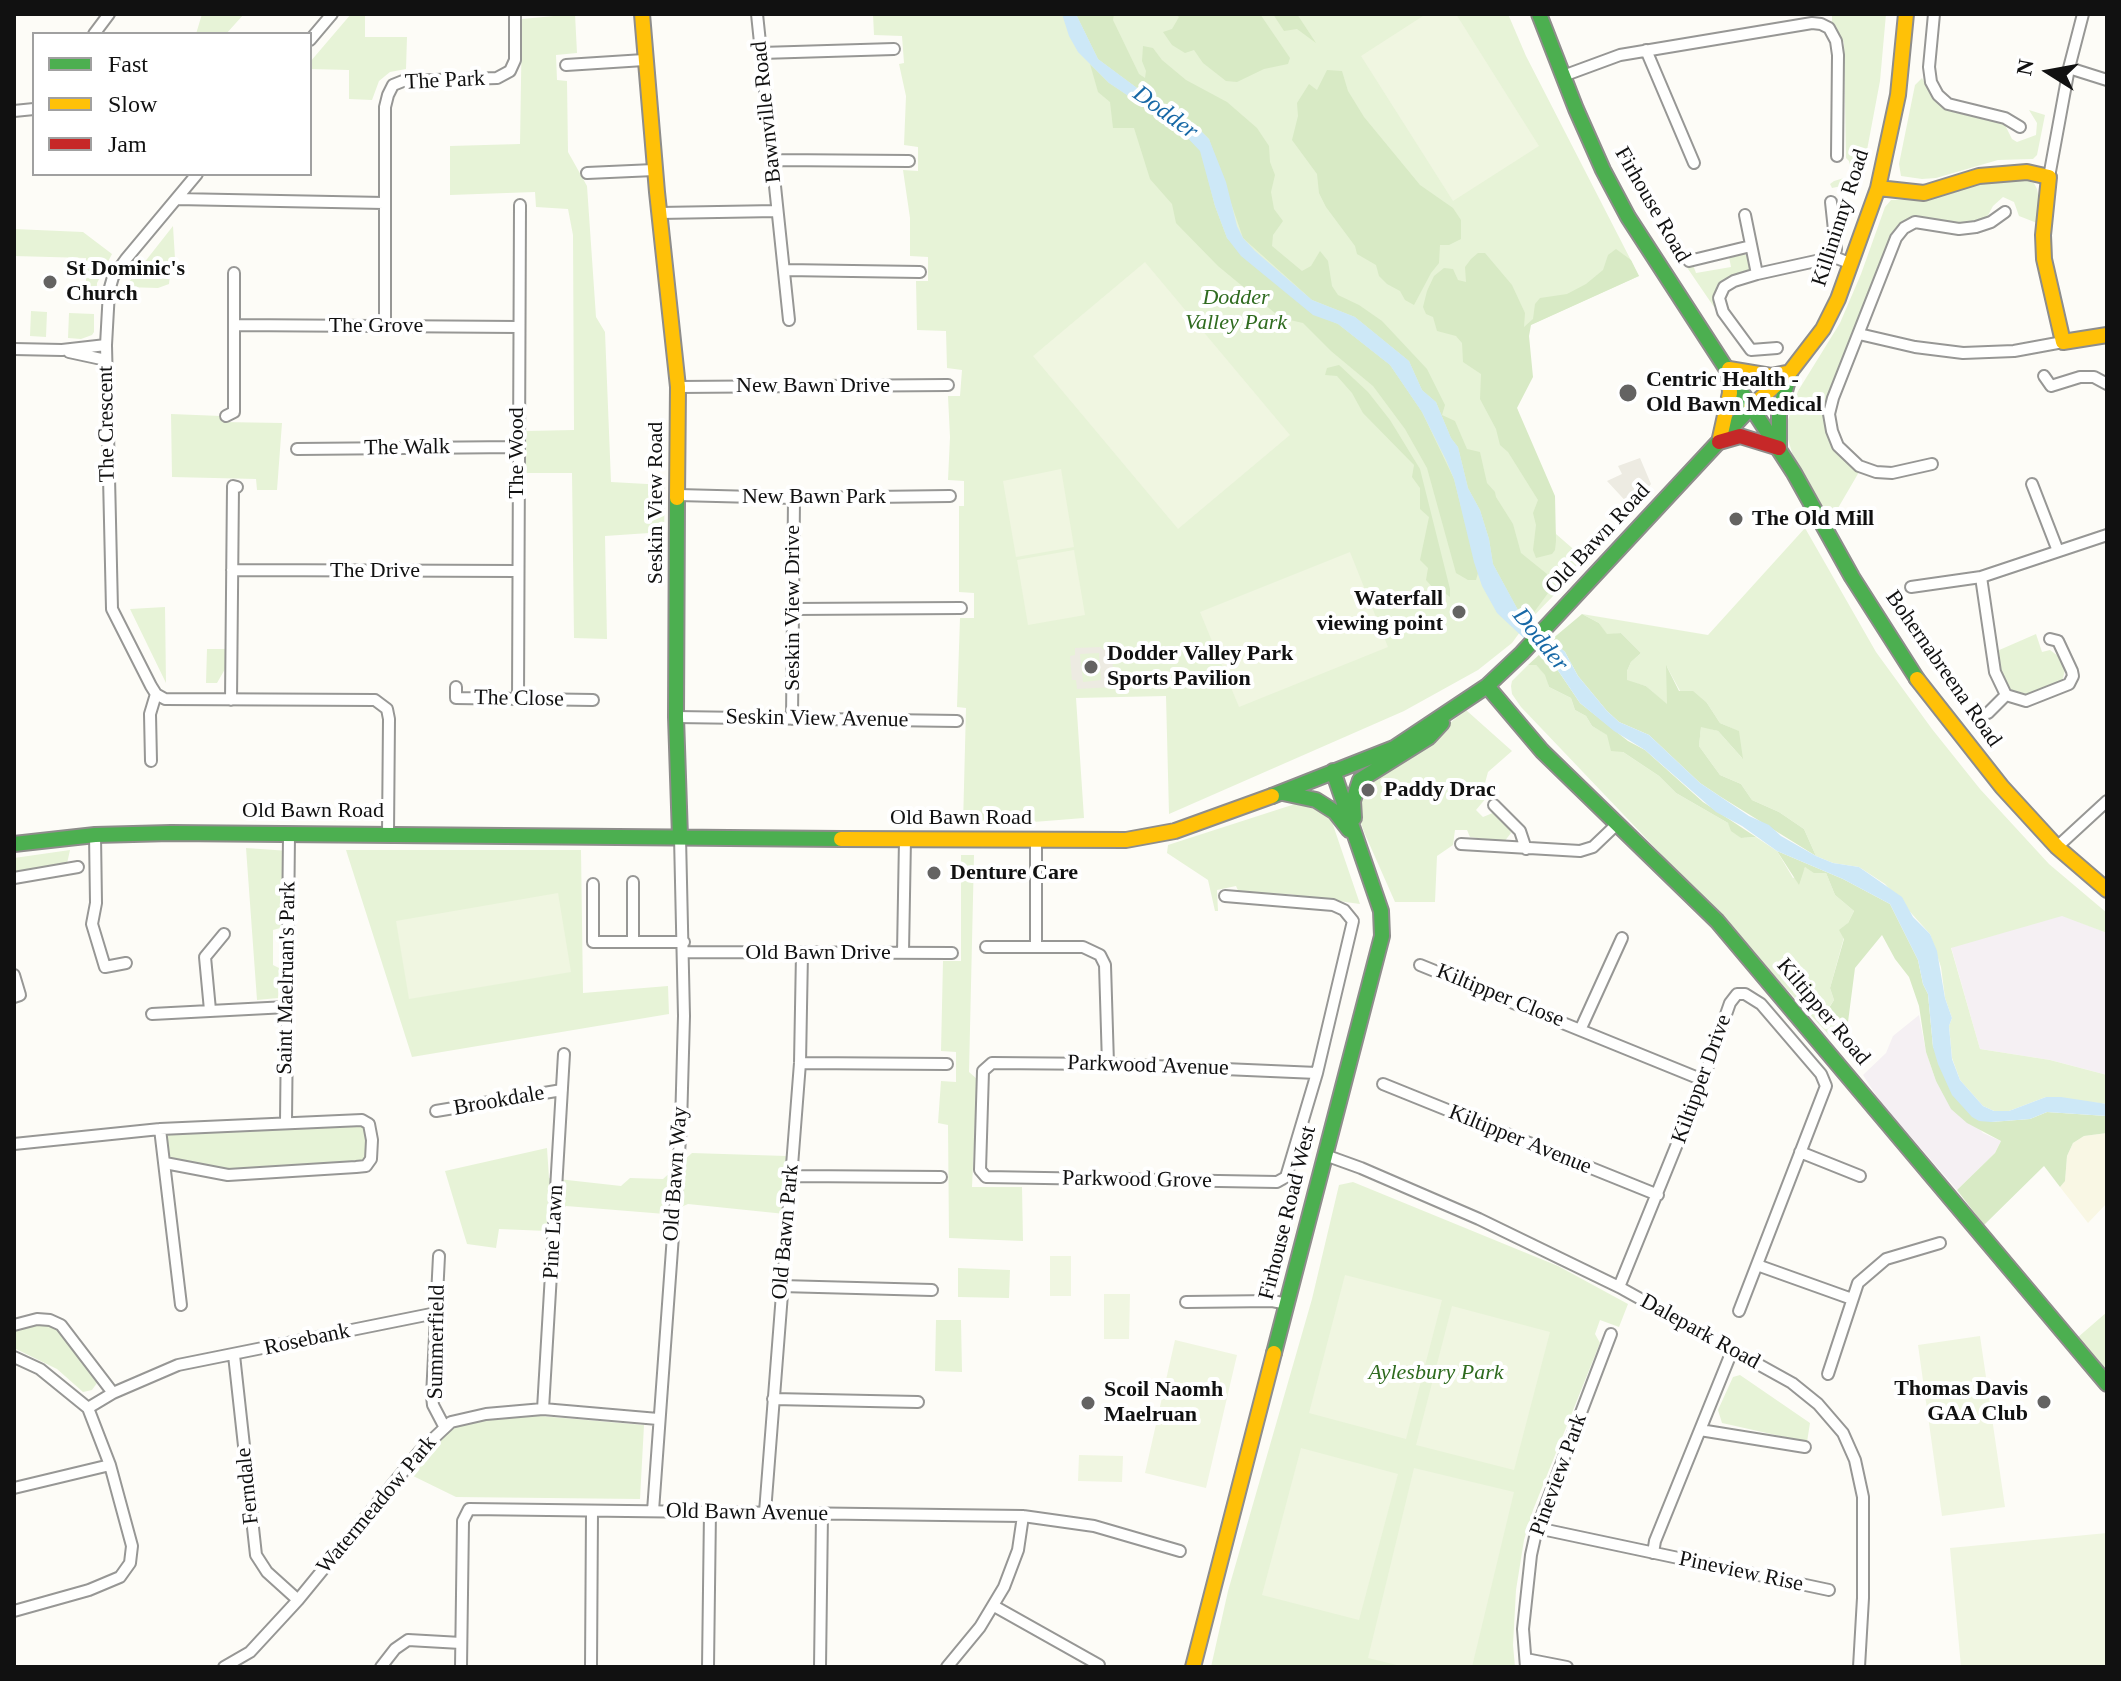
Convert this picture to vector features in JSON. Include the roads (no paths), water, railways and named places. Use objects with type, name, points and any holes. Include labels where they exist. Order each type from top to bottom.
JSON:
[{"type":"main road","name":"Seskin View Road","points":[[642,14],[654,170],[678,387],[676,717],[680,837]]},
{"type":"main road","name":"Firhouse Road","points":[[1539,14],[1603,170],[1628,217],[1752,406]]},
{"type":"main road","name":"Killininny Road","points":[[1752,406],[1790,372],[1823,329],[1852,264],[1878,188],[1898,95],[1906,14]]},
{"type":"main road","points":[[1878,188],[1924,193],[1979,176],[2027,172],[2049,177],[2043,235],[2044,259],[2063,342],[2107,335]]},
{"type":"main road","points":[[1729,369],[1771,376],[1790,372],[1779,413],[1779,448],[1740,436],[1719,442],[1730,393],[1729,369]]},
{"type":"main road","name":"Old Bawn Road","points":[[14,844],[95,835],[388,833],[1036,840],[1126,840],[1154,836],[1283,793],[1394,748],[1453,711],[1487,686],[1522,653],[1752,406]]},
{"type":"main road","name":"Bohernabreena Road","points":[[1752,406],[1899,653],[1978,758],[2057,847],[2107,890]]},
{"type":"main road","name":"Kiltipper Road","points":[[1487,686],[1542,751],[1717,921],[2107,1384]]},
{"type":"main road","points":[[1357,839],[1353,801],[1360,780],[1429,737],[1453,711]]},
{"type":"main road","name":"Firhouse Road West","points":[[1193,1667],[1382,936],[1381,911],[1333,771]]},
{"type":"main road","points":[[1283,793],[1307,796],[1323,804],[1335,812],[1357,839]]},
{"type":"street","points":[[97,30],[109,14]]},
{"type":"street","points":[[312,38],[332,14]]},
{"type":"street","name":"The Park","points":[[385,326],[385,107],[393,85],[413,79],[497,78],[510,71],[515,60],[515,14]]},
{"type":"street","name":"Bawnville Road","points":[[757,14],[789,320]]},
{"type":"street","points":[[1934,14],[1929,67],[1931,82],[1938,95],[1948,104],[2005,118],[2020,127]]},
{"type":"street","points":[[2049,177],[2069,68],[2083,14]]},
{"type":"street","points":[[1563,76],[1620,55],[1812,23],[1829,28],[1836,41],[1837,156]]},
{"type":"street","points":[[761,53],[894,49]]},
{"type":"street","points":[[1646,50],[1694,163]]},
{"type":"street","points":[[566,65],[644,60]]},
{"type":"street","points":[[2069,68],[2107,80]]},
{"type":"street","points":[[773,160],[909,161]]},
{"type":"street","points":[[587,173],[654,170]]},
{"type":"street","name":"The Crescent","points":[[156,694],[112,609],[106,360],[109,291],[113,277],[195,176]]},
{"type":"street","points":[[176,199],[384,203]]},
{"type":"street","points":[[1831,202],[1836,249],[1834,257]]},
{"type":"street","name":"The Wood","points":[[518,700],[520,205]]},
{"type":"street","name":"Bawnville Road","points":[[659,213],[777,211]]},
{"type":"street","points":[[1932,464],[1911,470],[1876,472],[1859,466],[1838,446],[1832,431],[1829,414],[1833,398],[1896,238],[1904,228],[1915,222],[1959,229],[1976,227],[2005,212]]},
{"type":"street","points":[[1745,215],[1757,274]]},
{"type":"street","points":[[1689,261],[1751,246]]},
{"type":"street","points":[[1777,348],[1751,350],[1723,312],[1719,298],[1724,287],[1757,274],[1834,257],[1852,264]]},
{"type":"street","points":[[785,270],[920,272]]},
{"type":"street","points":[[226,416],[234,412],[234,273]]},
{"type":"street","name":"The Grove","points":[[234,325],[518,327]]},
{"type":"street","points":[[1859,334],[1915,347],[1963,353],[2014,351],[2063,342]]},
{"type":"street","points":[[14,349],[62,350],[106,345]]},
{"type":"street","points":[[62,350],[106,360]]},
{"type":"street","points":[[2044,376],[2051,386],[2080,377],[2094,377],[2107,384]]},
{"type":"street","name":"New Bawn Drive","points":[[678,387],[948,385]]},
{"type":"street","name":"The Walk","points":[[297,449],[517,447]]},
{"type":"street","points":[[2032,484],[2058,551]]},
{"type":"street","points":[[231,700],[233,486],[237,487]]},
{"type":"street","name":"New Bawn Park","points":[[678,495],[794,498],[950,496]]},
{"type":"street","name":"Seskin View Drive","points":[[792,719],[794,498]]},
{"type":"street","points":[[1911,587],[1981,577],[2107,535]]},
{"type":"street","name":"The Drive","points":[[232,570],[518,571]]},
{"type":"street","points":[[1981,577],[1995,672],[2006,695],[2026,701],[2069,684],[2072,671],[2058,641],[2050,639]]},
{"type":"street","points":[[793,609],[961,608]]},
{"type":"street","name":"The Close","points":[[456,687],[456,698],[593,700]]},
{"type":"street","points":[[151,761],[150,714],[156,694],[165,699],[375,700],[387,709],[389,718],[388,833]]},
{"type":"street","points":[[1988,713],[2006,695]]},
{"type":"street","name":"Seskin View Avenue","points":[[676,717],[957,721]]},
{"type":"street","points":[[2057,847],[2107,801]]},
{"type":"street","points":[[1494,805],[1520,831],[1526,849]]},
{"type":"street","points":[[1461,844],[1580,851],[1593,847],[1616,825]]},
{"type":"street","points":[[95,835],[96,903],[92,924],[105,967],[126,963]]},
{"type":"street","name":"Saint Maelruan's Park","points":[[286,1122],[289,835]]},
{"type":"street","name":"Old Bawn Way","points":[[653,1511],[681,1125],[684,947],[680,837]]},
{"type":"street","points":[[903,952],[905,839]]},
{"type":"street","points":[[1036,840],[1036,946]]},
{"type":"street","points":[[14,878],[78,867]]},
{"type":"street","points":[[633,882],[633,942]]},
{"type":"street","name":"Old Bawn Drive","points":[[593,884],[593,942],[802,953],[952,953]]},
{"type":"street","points":[[1225,896],[1333,905],[1344,910],[1353,921],[1317,1073]]},
{"type":"street","points":[[210,1010],[205,957],[224,934]]},
{"type":"street","name":"Kiltipper Close","points":[[1581,1028],[1622,938]]},
{"type":"street","points":[[986,947],[1083,947],[1100,955],[1105,965],[1108,1064]]},
{"type":"street","name":"Old Bawn Park","points":[[765,1512],[800,1063],[802,953]]},
{"type":"street","name":"Kiltipper Close","points":[[1420,965],[1703,1080]]},
{"type":"street","points":[[14,975],[20,995],[14,997]]},
{"type":"street","name":"Kiltipper Drive","points":[[1619,1287],[1703,1080],[1730,1003],[1737,994],[1745,994],[1761,1004],[1825,1080],[1826,1086],[1739,1311]]},
{"type":"street","points":[[152,1014],[287,1007]]},
{"type":"street","name":"Pine Lawn","points":[[543,1409],[564,1054]]},
{"type":"street","points":[[800,1063],[947,1064]]},
{"type":"street","name":"Parkwood Avenue","points":[[983,1071],[992,1063],[1108,1064],[1317,1073]]},
{"type":"street","name":"Parkwood Grove","points":[[983,1071],[980,1170],[986,1177],[1262,1182],[1277,1182],[1286,1177],[1317,1073]]},
{"type":"street","name":"Kiltipper Avenue","points":[[1383,1084],[1658,1195]]},
{"type":"street","name":"Brookdale","points":[[436,1111],[562,1090]]},
{"type":"street","points":[[14,1144],[160,1129],[362,1120],[369,1124],[371,1159],[366,1166],[228,1175],[165,1163]]},
{"type":"street","points":[[160,1129],[181,1305]]},
{"type":"street","points":[[1800,1152],[1860,1176]]},
{"type":"street","name":"Dalepark Road","points":[[1325,1155],[1479,1219],[1619,1287],[1806,1393],[1843,1433],[1855,1460],[1863,1497],[1859,1667]]},
{"type":"street","points":[[791,1176],[941,1177]]},
{"type":"street","points":[[1828,1374],[1858,1283],[1886,1259],[1940,1243]]},
{"type":"street","name":"Summerfield","points":[[439,1256],[432,1396],[433,1405],[444,1426]]},
{"type":"street","points":[[1757,1265],[1852,1299]]},
{"type":"street","points":[[781,1286],[932,1290]]},
{"type":"street","points":[[1186,1302],[1272,1301],[1288,1304]]},
{"type":"street","name":"Rosebank","points":[[88,1408],[113,1393],[178,1365],[436,1313]]},
{"type":"street","points":[[14,1325],[37,1319],[61,1325],[113,1393]]},
{"type":"street","name":"Pineview Park","points":[[1526,1663],[1523,1629],[1537,1528],[1611,1334]]},
{"type":"street","name":"Pineview Rise","points":[[1653,1553],[1655,1541],[1732,1351]]},
{"type":"street","name":"Ferndale","points":[[234,1355],[256,1555],[267,1572],[298,1600]]},
{"type":"street","points":[[14,1357],[40,1369],[88,1408],[110,1465],[132,1546],[130,1563],[120,1577],[89,1590],[14,1611]]},
{"type":"street","points":[[773,1399],[918,1402]]},
{"type":"street","name":"Watermeadow Park","points":[[224,1667],[250,1652],[298,1600],[444,1426],[463,1418],[486,1414],[543,1409],[658,1419]]},
{"type":"street","points":[[1700,1430],[1805,1447]]},
{"type":"street","points":[[14,1488],[110,1465]]},
{"type":"street","name":"Old Bawn Avenue","points":[[461,1667],[463,1521],[469,1509],[1023,1516],[1094,1526],[1180,1551]]},
{"type":"street","points":[[708,1667],[710,1511]]},
{"type":"street","points":[[591,1667],[592,1512]]},
{"type":"street","points":[[820,1667],[822,1514]]},
{"type":"street","points":[[947,1667],[994,1606],[1018,1550],[1023,1516]]},
{"type":"street","name":"Pineview Rise","points":[[1537,1528],[1829,1590]]},
{"type":"street","points":[[994,1606],[1099,1665]]},
{"type":"street","points":[[381,1667],[395,1649],[408,1640],[461,1643]]},
{"type":"street","points":[[1526,1663],[1567,1667]]},
{"type":"water","name":"Dodder","points":[[1062,14],[1076,14],[1098,59],[1164,108],[1197,127],[1209,139],[1226,182],[1237,226],[1255,251],[1312,300],[1355,317],[1409,361],[1422,390],[1436,402],[1458,447],[1468,488],[1480,510],[1489,539],[1493,564],[1518,610],[1565,652],[1578,676],[1607,711],[1619,722],[1649,735],[1700,783],[1749,816],[1769,825],[1781,836],[1816,856],[1833,863],[1859,867],[1902,897],[1913,917],[1930,934],[1937,951],[1945,998],[1952,1018],[1949,1026],[1952,1059],[1960,1080],[1983,1106],[1994,1111],[2009,1111],[2046,1097],[2061,1097],[2107,1104],[2107,1116],[2047,1112],[2030,1119],[1991,1122],[1972,1117],[1952,1095],[1938,1064],[1933,1047],[1928,994],[1918,960],[1890,904],[1843,879],[1777,851],[1716,812],[1645,750],[1614,731],[1580,703],[1557,669],[1497,613],[1482,586],[1474,562],[1454,479],[1446,460],[1422,412],[1390,365],[1338,324],[1313,315],[1241,256],[1227,238],[1200,151],[1181,131],[1109,83],[1078,52]]},
{"type":"place","name":"St Dominic's Church","points":[[50,282]]},
{"type":"place","name":"Centric Health - Old Bawn Medical","points":[[1628,393]]},
{"type":"place","name":"The Old Mill","points":[[1736,519]]},
{"type":"place","name":"Waterfall viewing point","points":[[1459,612]]},
{"type":"place","name":"Dodder Valley Park Sports Pavilion","points":[[1091,667]]},
{"type":"place","name":"Paddy Drac","points":[[1368,790]]},
{"type":"place","name":"Denture Care","points":[[934,873]]},
{"type":"place","name":"Thomas Davis GAA Club","points":[[2044,1402]]},
{"type":"place","name":"Scoil Naomh Maelruan","points":[[1088,1403]]},
{"type":"park label","name":"Dodder Valley Park","points":[[1236,310]]},
{"type":"park label","name":"Aylesbury Park","points":[[1436,1373]]}]
